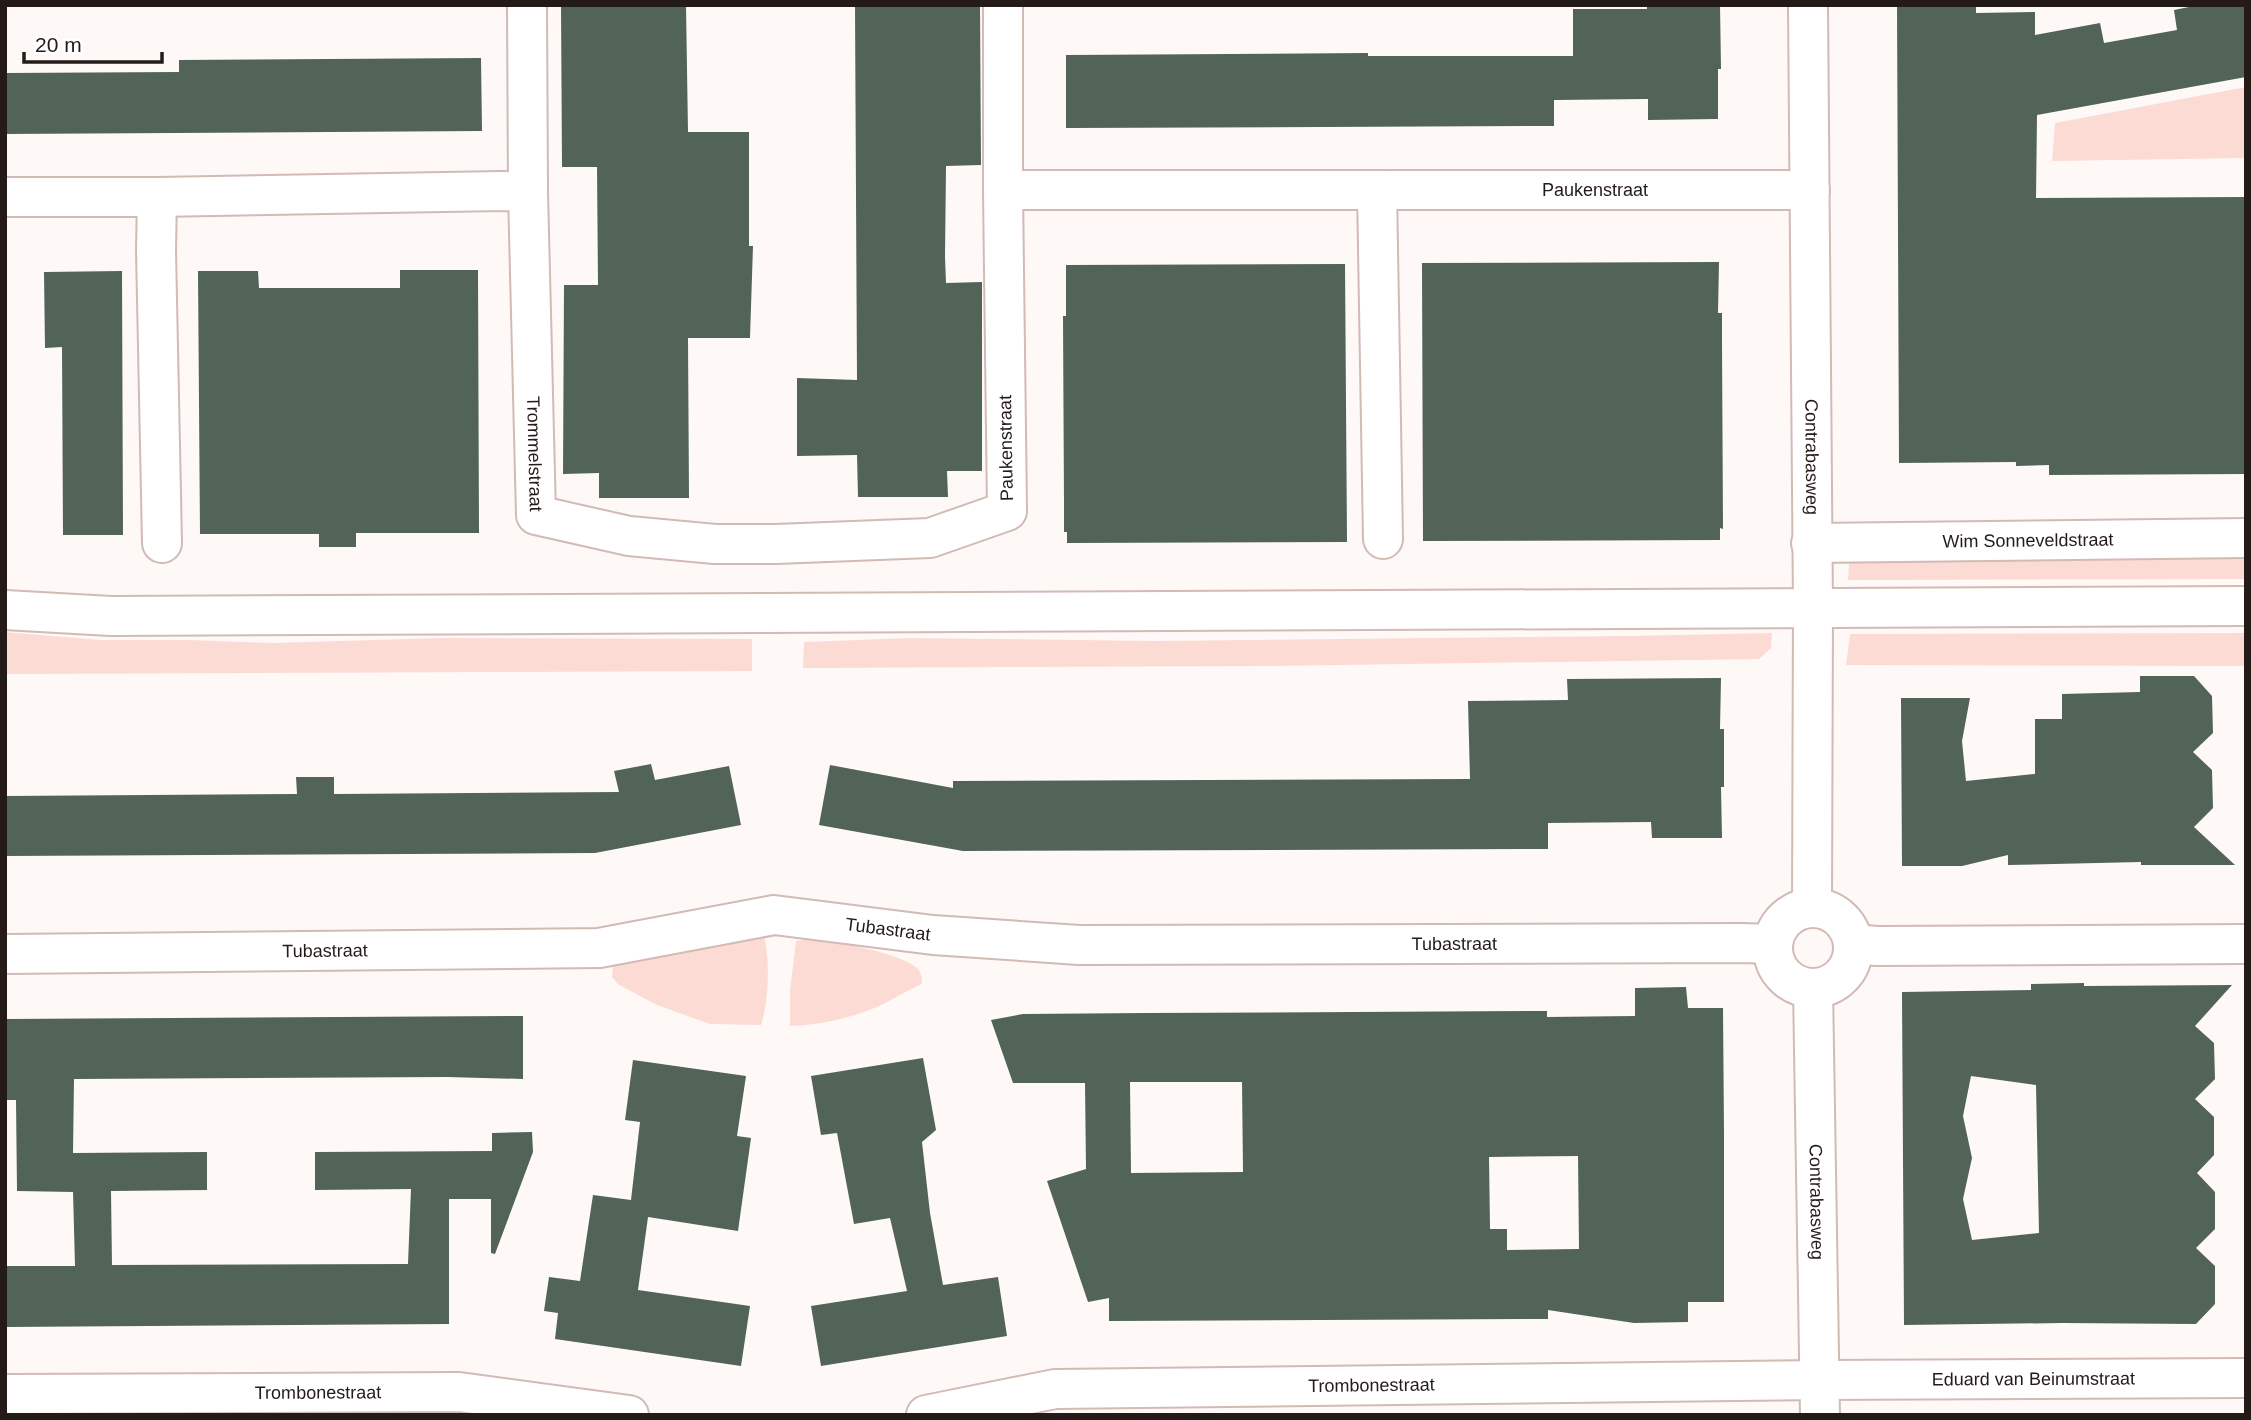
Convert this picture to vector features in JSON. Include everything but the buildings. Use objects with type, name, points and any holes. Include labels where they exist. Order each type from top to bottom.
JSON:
[{"type":"street","name":"Trommelstraat","points":[[527,5],[528,192],[536,515],[629,536],[715,544],[776,544]]},
{"type":"street","name":"Paukenstraat","points":[[776,544],[930,538],[1007,511],[1003,5]]},
{"type":"street","name":"Contrabasweg","points":[[1808,5],[1813,608],[1812,908]]},
{"type":"street","name":"Paukenstraat","points":[[1003,190],[1810,190]]},
{"type":"street","points":[[1377,190],[1383,539]]},
{"type":"street","points":[[5,197],[528,192]]},
{"type":"street","points":[[157,197],[162,542]]},
{"type":"street","name":"Wim Sonneveldstraat","points":[[1811,543],[2246,538]]},
{"type":"street","points":[[5,610],[139,616],[2246,606]]},
{"type":"street","points":[[1812,908],[1829,911],[1838,916],[1849,928],[1853,944],[1853,957],[1843,975],[1833,984],[1813,988],[1797,985],[1787,979],[1775,961],[1773,944],[1786,919],[1798,911],[1812,908]]},
{"type":"street","name":"Tubastraat","points":[[5,954],[599,948],[774,915],[933,935],[1079,945],[1773,944]]},
{"type":"street","points":[[1853,944],[2246,944]]},
{"type":"street","name":"Contrabasweg","points":[[1813,988],[1820,1397]]},
{"type":"street","name":"Eduard van Beinumstraat","points":[[1820,1397],[2246,1378]]},
{"type":"street","name":"Trombonestraat","points":[[926,1415],[1055,1389],[1820,1397]]},
{"type":"street","name":"Trombonestraat","points":[[5,1394],[459,1392],[629,1415]]},
{"type":"shaded area","points":[[2246,87],[2246,158],[2052,161],[2055,123]]},
{"type":"shaded area","points":[[2246,556],[2246,579],[1848,580],[1849,564],[1854,561]]},
{"type":"shaded area","points":[[5,632],[101,640],[273,643],[441,638],[752,639],[752,671],[5,674]]},
{"type":"shaded area","points":[[1772,633],[1771,648],[1759,659],[1272,666],[803,668],[804,642],[910,638],[1157,641]]},
{"type":"shaded area","points":[[2246,633],[2246,666],[1846,665],[1850,634]]},
{"type":"shaded area","points":[[764,936],[768,980],[761,1025],[710,1024],[657,1005],[619,985],[612,977],[613,965]]},
{"type":"shaded area","points":[[811,939],[850,945],[897,957],[917,968],[922,984],[862,1013],[821,1023],[790,1026],[790,991],[796,941]]}]
